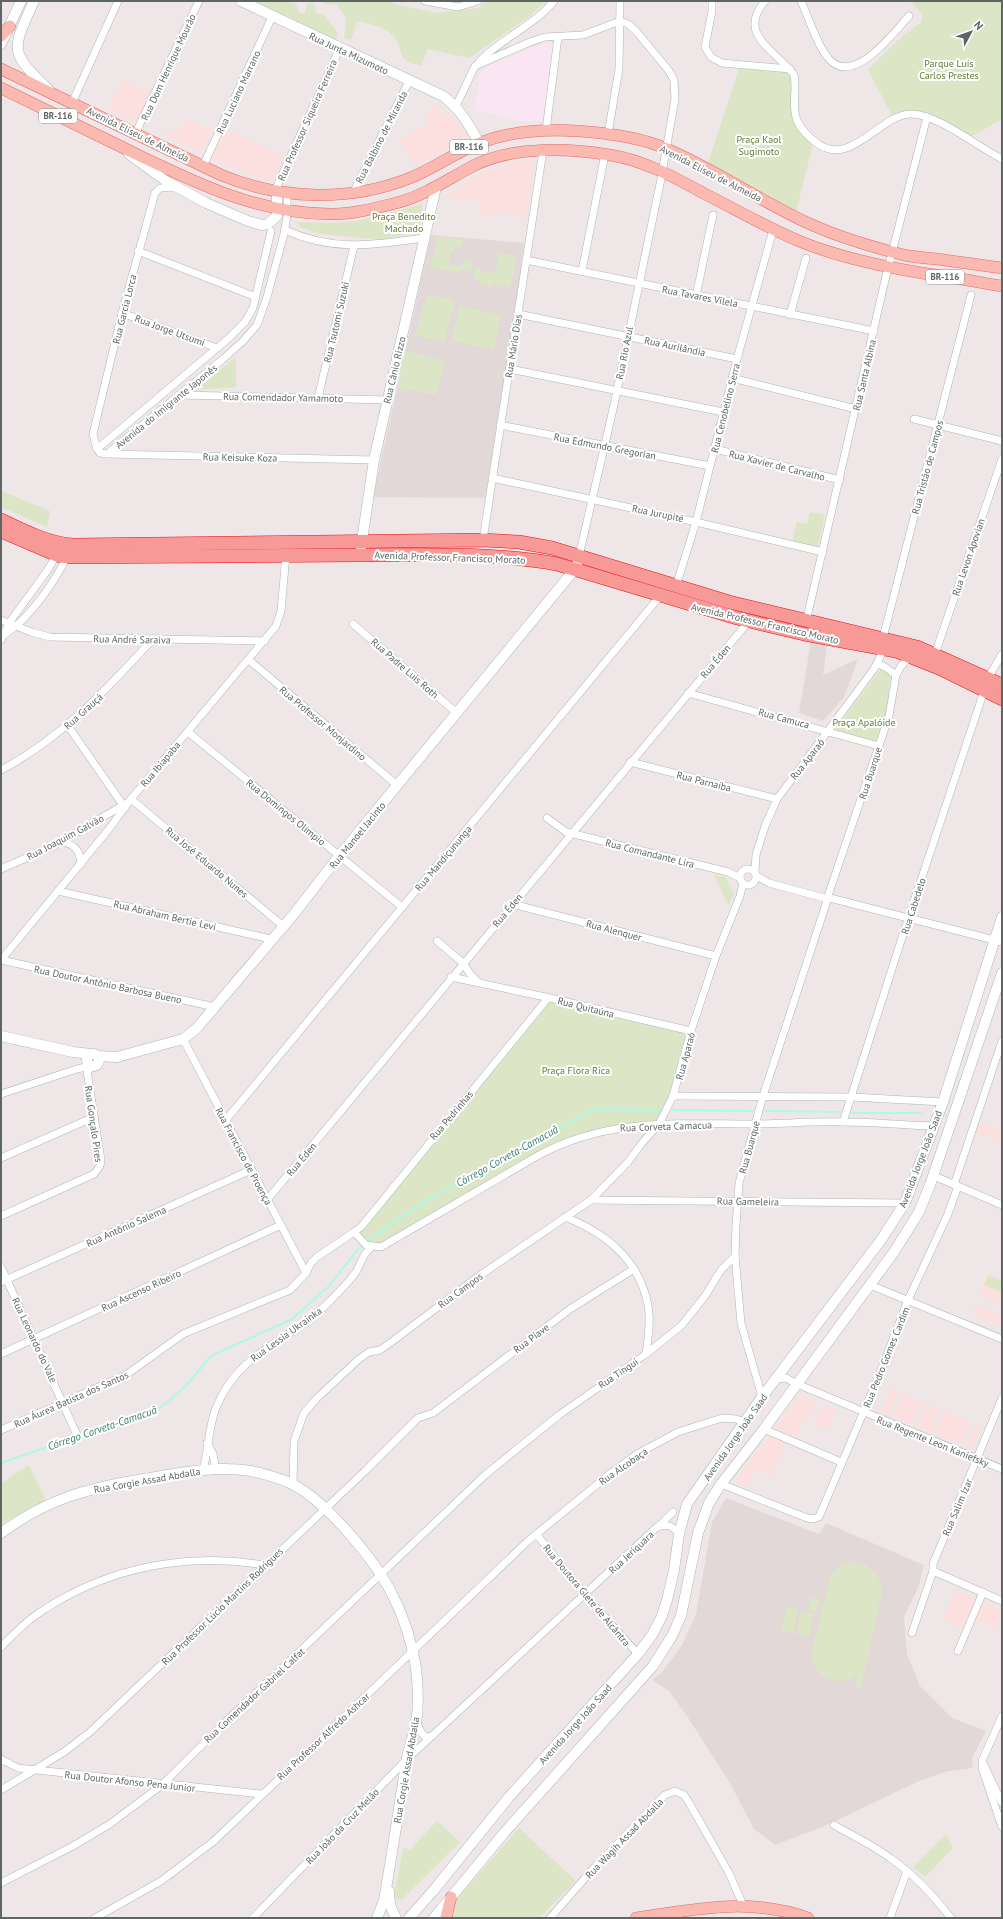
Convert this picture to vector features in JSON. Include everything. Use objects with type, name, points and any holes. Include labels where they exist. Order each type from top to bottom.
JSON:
[{"type":"highway","name":"Avenida Professor Francisco Morato","points":[[1,520],[65,550],[361,549],[527,558],[574,569],[660,596],[749,621],[805,628],[883,643],[917,647],[1002,685]]},
{"type":"highway","name":"Avenida Professor Francisco Morato","points":[[1,531],[65,550],[286,555],[483,540],[535,544],[676,586],[805,628]]},
{"type":"highway","name":"Avenida Professor Francisco Morato","points":[[883,643],[1002,699]]},
{"type":"main road","points":[[1,44],[22,1]]},
{"type":"main road","points":[[34,1],[18,36],[17,49],[28,70],[53,94]]},
{"type":"main road","name":"Rua Junta Mizumoto","points":[[241,1],[272,17],[443,96],[456,106],[467,120],[479,143]]},
{"type":"main road","points":[[1,36],[10,26]]},
{"type":"main road","name":"Avenida Eliseu de Almeida","points":[[1,69],[136,132],[203,166],[241,182],[282,193],[353,193],[394,183],[409,178],[479,143],[518,133],[546,130],[608,134],[635,139],[667,149],[812,225],[854,240],[893,250],[904,255],[1002,268]]},
{"type":"main road","name":"Avenida Eliseu de Almeida","points":[[1,88],[116,144],[222,193],[245,202],[283,210],[332,214],[350,213],[400,202],[436,187],[490,159],[509,154],[544,151],[605,154],[636,161],[662,172],[774,230],[826,251],[888,267],[1002,286]]},
{"type":"main road","name":"Avenida Eliseu de Almeida","points":[[116,144],[176,187],[206,203],[248,221],[262,225]]},
{"type":"main road","name":"Rua Cânio Rizzo","points":[[361,549],[374,460],[423,238],[436,187]]},
{"type":"main road","points":[[262,225],[274,221],[283,210],[282,193]]},
{"type":"main road","name":"Rua Manoel Jacinto","points":[[91,1061],[117,1057],[183,1039],[196,1028],[283,926],[574,569],[579,556]]},
{"type":"main road","name":"Avenida Jorge João Saad","points":[[409,1918],[433,1891],[509,1797],[638,1654],[652,1635],[662,1616],[674,1570],[679,1534],[688,1504],[762,1397],[881,1240],[905,1203],[943,1102],[965,1030],[998,941],[1002,916]]},
{"type":"main road","name":"Avenida Jorge João Saad","points":[[434,1918],[504,1833],[660,1656],[681,1616],[702,1518],[709,1503],[721,1484],[764,1429],[870,1285],[919,1212],[934,1176],[1002,973]]},
{"type":"main road","points":[[970,1016],[972,1021],[978,1024],[986,1022]]},
{"type":"main road","points":[[965,1030],[972,1029],[981,1035]]},
{"type":"main road","points":[[1,1036],[73,1052],[91,1061]]},
{"type":"main road","points":[[818,1325],[832,1336]]},
{"type":"main road","name":"Rua Corgie Assad Abdalla","points":[[1,1533],[35,1511],[59,1499],[108,1485],[204,1470],[250,1471],[283,1480],[293,1485],[324,1508],[362,1550],[392,1593],[403,1617],[412,1651],[418,1687],[416,1721],[406,1760],[384,1900],[377,1918]]},
{"type":"main road","points":[[492,1819],[499,1818],[504,1822],[504,1833]]},
{"type":"main road","name":"Rua Corgie Assad Abdalla","points":[[388,1878],[390,1905],[396,1918]]},
{"type":"main road","points":[[446,1918],[451,1897]]},
{"type":"main road","points":[[636,1918],[682,1914],[744,1905],[808,1918]]},
{"type":"street","points":[[72,103],[118,1]]},
{"type":"street","name":"Rua Dom Henrique Mourão","points":[[136,132],[199,1]]},
{"type":"street","points":[[426,1],[458,7],[478,1]]},
{"type":"street","points":[[456,106],[475,66],[496,46],[530,22],[554,1]]},
{"type":"street","points":[[608,134],[619,69],[620,1]]},
{"type":"street","points":[[712,1],[712,11],[705,47],[711,57],[722,63],[790,69]]},
{"type":"street","points":[[765,1],[758,8],[754,18],[754,28],[761,40],[790,69],[794,75],[796,81],[795,116],[808,136],[827,148],[838,149],[857,143],[904,115],[911,114],[927,117],[1002,159]]},
{"type":"street","points":[[801,1],[824,53],[833,63],[839,66],[853,66],[868,58],[909,16]]},
{"type":"street","name":"Rua Luciano Marrano","points":[[203,166],[272,17]]},
{"type":"street","points":[[475,66],[545,37],[558,37],[588,33],[620,21]]},
{"type":"street","name":"Rua Rio Azul","points":[[579,556],[617,389],[667,149],[675,99],[674,80],[669,71],[636,31],[628,24],[620,21]]},
{"type":"street","points":[[546,130],[558,37]]},
{"type":"street","name":"Rua Professor Siqueira Ferreira","points":[[282,193],[277,186],[340,48]]},
{"type":"street","name":"Rua Balbino de Miranda","points":[[353,193],[410,81]]},
{"type":"street","name":"Rua Santa Albina","points":[[805,628],[888,267],[927,117]]},
{"type":"street","name":"Rua Mário Dias","points":[[483,540],[544,151]]},
{"type":"street","points":[[582,271],[605,154]]},
{"type":"street","name":"Rua Garcia Lorca","points":[[97,449],[93,434],[122,313],[154,193],[160,188],[176,187]]},
{"type":"street","name":"Avenida do Imigrante Japonês","points":[[271,231],[253,308],[245,322],[217,348],[97,449],[100,453],[107,454],[238,346],[257,324],[267,297],[285,232],[283,210]]},
{"type":"street","points":[[696,296],[713,215]]},
{"type":"street","name":"Avenida Eliseu de Almeida","points":[[262,225],[271,231],[285,232],[319,242],[354,246],[423,238]]},
{"type":"street","name":"Rua Cenobelino Serra","points":[[676,586],[696,522],[737,359],[774,230]]},
{"type":"street","name":"Rua Tsutomi Suzuki","points":[[318,398],[354,246]]},
{"type":"street","points":[[138,251],[256,297]]},
{"type":"street","points":[[790,315],[806,258]]},
{"type":"street","name":"Rua Tavares Vilela","points":[[526,260],[696,296],[874,331]]},
{"type":"street","name":"Rua Tristão de Campos","points":[[883,643],[971,295]]},
{"type":"street","name":"Rua Jorge Utsumi","points":[[122,313],[217,348]]},
{"type":"street","name":"Rua Aurilândia","points":[[518,314],[737,359]]},
{"type":"street","points":[[510,369],[617,389],[723,412]]},
{"type":"street","points":[[732,378],[856,409]]},
{"type":"street","name":"Rua Comendador Yamamoto","points":[[179,394],[387,400]]},
{"type":"street","points":[[914,419],[1002,442]]},
{"type":"street","name":"Rua Edmundo Gregorian","points":[[500,424],[710,466]]},
{"type":"street","name":"Rua Xavier de Carvalho","points":[[715,449],[840,480]]},
{"type":"street","name":"Rua Keisuke Koza","points":[[107,454],[374,460]]},
{"type":"street","name":"Rua Levon Apovian","points":[[934,654],[1002,459]]},
{"type":"street","name":"Rua Jurupité","points":[[492,478],[696,522],[823,552]]},
{"type":"street","points":[[2,638],[9,623],[65,550]]},
{"type":"street","points":[[2,638],[17,627],[32,609],[65,550]]},
{"type":"street","name":"Rua Ibiapaba","points":[[1,960],[81,864],[127,804],[276,626],[281,611],[286,555]]},
{"type":"street","name":"Rua Mandiçununga","points":[[224,1121],[660,596]]},
{"type":"street","name":"Rua André Saraiva","points":[[1,620],[17,627],[50,637],[265,641]]},
{"type":"street","name":"Rua Éden","points":[[267,1200],[451,977],[749,621]]},
{"type":"street","name":"Rua Padre Luis Roth","points":[[353,624],[457,713]]},
{"type":"street","name":"Rua Grauçá","points":[[1,770],[68,726],[97,699],[153,640]]},
{"type":"street","name":"Rua Aparaó","points":[[659,1124],[674,1096],[691,1031],[716,956],[756,856],[765,826],[778,799],[878,664],[883,643]]},
{"type":"street","points":[[988,678],[1002,654]]},
{"type":"street","name":"Rua Buarque","points":[[762,1397],[741,1323],[735,1256],[739,1183],[763,1096],[892,704],[896,675],[901,666],[911,656]]},
{"type":"street","name":"Rua Professor Monjardino","points":[[249,660],[398,785]]},
{"type":"street","points":[[878,664],[896,675]]},
{"type":"street","name":"Rua Cabedelo","points":[[843,1122],[908,919],[984,691]]},
{"type":"street","name":"Rua Camuca","points":[[688,693],[829,730],[879,746]]},
{"type":"street","name":"Rua José Eduardo Nunes","points":[[68,726],[127,804],[283,926]]},
{"type":"street","name":"Rua Domingos Olímpio","points":[[188,732],[402,907]]},
{"type":"street","name":"Rua Parnaíba","points":[[630,762],[778,799]]},
{"type":"street","name":"Rua Joaquim Galvão","points":[[1,869],[61,841],[127,804]]},
{"type":"street","name":"Rua Comandante Lira","points":[[548,818],[563,830],[572,833],[748,877]]},
{"type":"street","points":[[61,841],[70,844],[76,849],[80,855],[81,864]]},
{"type":"street","points":[[748,877],[998,941]]},
{"type":"street","name":"Rua Abraham Bertie Levi","points":[[58,891],[272,939]]},
{"type":"street","name":"Rua Alenquer","points":[[512,904],[716,956]]},
{"type":"street","points":[[437,941],[463,963],[470,974],[480,983]]},
{"type":"street","name":"Rua Doutor Antônio Barbosa Bueno","points":[[1,960],[215,1007]]},
{"type":"street","name":"Rua Quitaúna","points":[[451,977],[691,1031]]},
{"type":"street","name":"Rua Pedrinhas","points":[[354,1232],[361,1227],[548,998]]},
{"type":"street","name":"Rua Francisco de Proença","points":[[183,1039],[224,1121],[306,1273]]},
{"type":"street","points":[[956,1185],[1002,1041]]},
{"type":"street","points":[[1,1094],[77,1069],[91,1061]]},
{"type":"street","name":"Rua Gonçalo Pires","points":[[1,1216],[94,1174],[98,1170],[101,1160],[88,1077],[91,1061]]},
{"type":"street","points":[[674,1096],[852,1097],[943,1102]]},
{"type":"street","points":[[1,1158],[94,1117]]},
{"type":"street","name":"Rua Corveta Camacua","points":[[369,1246],[382,1247],[561,1143],[583,1135],[609,1129],[659,1124],[843,1122],[934,1126]]},
{"type":"street","name":"Rua Campos","points":[[293,1485],[292,1470],[294,1441],[304,1413],[316,1399],[366,1353],[380,1350],[479,1276],[590,1200],[628,1162],[659,1124]]},
{"type":"street","name":"Rua Antônio Salema","points":[[4,1281],[251,1170]]},
{"type":"street","points":[[934,1176],[1002,1204]]},
{"type":"street","name":"Rua Pedro Gomes Cardim","points":[[721,1484],[807,1518],[816,1518],[821,1513],[841,1462],[864,1413],[908,1300],[948,1214],[956,1185]]},
{"type":"street","name":"Rua Gameleira","points":[[590,1200],[738,1200],[905,1203]]},
{"type":"street","points":[[565,1217],[585,1225],[601,1234],[613,1244],[634,1269],[643,1288],[648,1306],[646,1354]]},
{"type":"street","name":"Rua Ascenso Ribeiro","points":[[1,1354],[281,1226]]},
{"type":"street","points":[[306,1273],[311,1263],[317,1257],[354,1232],[369,1246]]},
{"type":"street","name":"Rua Lessia Ukrainka","points":[[204,1470],[211,1423],[217,1406],[226,1389],[243,1366],[327,1305],[355,1273],[369,1246]]},
{"type":"street","name":"Rua Tingui","points":[[485,1475],[559,1415],[670,1336],[694,1313],[721,1270],[735,1256]]},
{"type":"street","name":"Rua Leonardo do Vale","points":[[1,1267],[4,1281],[34,1339],[77,1435]]},
{"type":"street","name":"Rua Piave","points":[[434,1413],[559,1317],[634,1269]]},
{"type":"street","name":"Rua Áurea Batista dos Santos","points":[[1,1430],[126,1375],[183,1334],[290,1290],[306,1273]]},
{"type":"street","points":[[870,1285],[1002,1339]]},
{"type":"street","name":"Rua Regente Leon Kaniefsky","points":[[777,1379],[786,1378],[864,1413],[1002,1469]]},
{"type":"street","name":"Rua Salim Izar","points":[[912,1633],[933,1571],[933,1564],[1002,1398]]},
{"type":"street","name":"Rua Professor Lúcio Martins Rodrigues","points":[[1,1790],[64,1752],[90,1732],[418,1418],[434,1413]]},
{"type":"street","name":"Rua Alcobaça","points":[[536,1535],[611,1473],[637,1454],[655,1444],[678,1432],[722,1418],[736,1419],[745,1422]]},
{"type":"street","points":[[764,1429],[841,1462]]},
{"type":"street","points":[[207,1443],[213,1454],[216,1470]]},
{"type":"street","points":[[283,1480],[292,1470]]},
{"type":"street","name":"Rua Comendador Gabriel Calfat","points":[[1,1883],[110,1824],[162,1784],[213,1733],[485,1475]]},
{"type":"street","points":[[657,1527],[673,1512]]},
{"type":"street","name":"Rua Jeriquara","points":[[585,1595],[657,1527],[669,1525],[679,1534]]},
{"type":"street","name":"Rua Doutora Glete de Alcântra","points":[[536,1535],[585,1595],[638,1654]]},
{"type":"street","name":"Rua Professor Alfredo Ashcar","points":[[95,1918],[131,1900],[161,1881],[214,1841],[261,1794],[528,1540],[536,1535]]},
{"type":"street","points":[[1,1647],[21,1627],[44,1609],[71,1594],[140,1568],[174,1562],[211,1560],[240,1561],[264,1565]]},
{"type":"street","points":[[933,1571],[1002,1600]]},
{"type":"street","points":[[958,1651],[983,1592]]},
{"type":"street","name":"Rua João da Cruz Melão","points":[[253,1918],[406,1760],[585,1595]]},
{"type":"street","points":[[1002,1716],[982,1761],[983,1774],[1002,1827]]},
{"type":"street","points":[[416,1721],[420,1732],[425,1737],[432,1736]]},
{"type":"street","name":"Rua Doutor Afonso Pena Junior","points":[[1,1759],[18,1768],[261,1794]]},
{"type":"street","points":[[982,1761],[1002,1803]]},
{"type":"street","name":"Rua Wagih Assad Abdalla","points":[[550,1918],[592,1869],[648,1812],[665,1795],[675,1791],[684,1795],[688,1801],[729,1873],[744,1905]]},
{"type":"street","points":[[834,1825],[890,1857],[934,1896],[951,1918]]},
{"type":"street","points":[[890,1918],[907,1871]]},
{"type":"shaded area","points":[[545,43],[551,44],[556,48],[542,120],[528,122],[516,121],[475,110],[480,74],[485,67]]},
{"type":"shaded area","points":[[122,79],[150,93],[144,106],[146,107],[137,122],[109,108]]},
{"type":"shaded area","points":[[436,105],[442,116],[450,112],[470,140],[414,166],[400,140],[430,123],[426,115]]},
{"type":"shaded area","points":[[186,118],[213,129],[202,153],[161,133],[180,129]]},
{"type":"shaded area","points":[[226,129],[284,157],[273,180],[266,180],[211,158]]},
{"type":"shaded area","points":[[508,162],[533,162],[528,215],[499,213],[496,215],[479,214],[480,201],[447,198],[449,194],[476,176]]},
{"type":"shaded area","points":[[431,235],[524,243],[516,305],[485,498],[373,497]]},
{"type":"shaded area","points":[[811,641],[827,645],[823,675],[858,659],[844,697],[823,721],[799,713]]},
{"type":"shaded area","points":[[980,1122],[1002,1132],[1001,1143],[976,1132]]},
{"type":"shaded area","points":[[984,1285],[1002,1292],[1002,1305],[980,1295]]},
{"type":"shaded area","points":[[976,1304],[1002,1315],[1002,1327],[972,1314]]},
{"type":"shaded area","points":[[891,1388],[899,1391],[889,1415],[881,1411]]},
{"type":"shaded area","points":[[902,1393],[922,1401],[912,1424],[893,1416]]},
{"type":"shaded area","points":[[799,1394],[817,1402],[809,1421],[804,1419],[796,1438],[776,1428]]},
{"type":"shaded area","points":[[925,1403],[940,1409],[931,1432],[916,1426]]},
{"type":"shaded area","points":[[823,1404],[837,1410],[828,1430],[815,1424]]},
{"type":"shaded area","points":[[944,1411],[971,1422],[962,1445],[935,1434]]},
{"type":"shaded area","points":[[976,1424],[982,1426],[974,1446],[969,1448],[966,1447]]},
{"type":"shaded area","points":[[770,1437],[786,1443],[772,1476],[755,1469],[747,1488],[737,1483],[736,1480]]},
{"type":"shaded area","points":[[726,1498],[819,1534],[826,1523],[924,1565],[919,1586],[904,1617],[907,1654],[920,1686],[952,1718],[986,1731],[972,1758],[973,1767],[948,1771],[919,1781],[827,1825],[775,1845],[754,1829],[731,1785],[689,1719],[669,1691],[652,1680],[662,1672],[682,1645],[696,1614],[712,1522]]},
{"type":"shaded area","points":[[956,1590],[977,1600],[964,1630],[942,1620]]},
{"type":"shaded area","points":[[982,1603],[1002,1611],[996,1629],[975,1620]]},
{"type":"green space","points":[[260,1],[285,1],[296,4],[299,13],[305,13],[307,3],[315,5],[316,13],[323,14],[338,33],[335,41],[257,5]]},
{"type":"green space","points":[[322,1],[390,1],[394,4],[438,13],[478,8],[487,1],[546,1],[529,17],[469,58],[428,49],[421,66],[410,63],[402,57],[397,41],[392,35],[381,27],[357,21],[351,40],[344,39],[346,18],[336,4],[329,5]]},
{"type":"green space","name":"Parque Luis Carlos Prestes","points":[[910,1],[1002,1],[1002,119],[967,139],[943,125],[911,114],[894,119],[868,70],[904,34],[920,24],[922,19],[921,13]]},
{"type":"green space","name":"Praça Kaol Sugimoto","points":[[740,66],[789,70],[792,81],[794,120],[813,144],[796,212],[707,166]]},
{"type":"green space","name":"Praça Benedito Machado","points":[[422,204],[422,217],[417,232],[383,240],[321,234],[300,227],[297,222],[336,223],[362,220]]},
{"type":"green space","points":[[438,236],[464,240],[461,247],[455,246],[453,252],[451,252],[448,264],[462,267],[464,259],[473,261],[471,271],[461,270],[460,272],[430,268]]},
{"type":"green space","points":[[499,253],[517,256],[510,288],[493,283],[492,287],[480,284],[481,281],[473,280],[476,268],[480,268],[483,272],[495,273]]},
{"type":"green space","points":[[427,294],[455,301],[444,343],[415,335]]},
{"type":"green space","points":[[459,306],[501,315],[494,350],[452,341]]},
{"type":"green space","points":[[406,351],[445,361],[436,395],[398,388]]},
{"type":"green space","points":[[236,357],[236,387],[194,390]]},
{"type":"green space","points":[[1,491],[50,511],[47,527],[1,507]]},
{"type":"green space","points":[[810,512],[825,515],[817,548],[792,542],[797,522],[807,524]]},
{"type":"green space","name":"Praça Apalóide","points":[[886,668],[891,672],[887,710],[876,744],[833,733],[880,670]]},
{"type":"green space","points":[[714,874],[726,878],[734,895],[728,905]]},
{"type":"green space","name":"Praça Flora Rica","points":[[548,998],[691,1031],[680,1072],[659,1124],[583,1135],[375,1247],[354,1232],[522,1030],[538,1018]]},
{"type":"green space","points":[[988,1275],[1002,1281],[1002,1292],[984,1285]]},
{"type":"green space","points":[[29,1465],[46,1501],[1,1524],[1,1483]]},
{"type":"green space","points":[[856,1562],[862,1563],[875,1572],[880,1581],[882,1591],[861,1689],[856,1687],[858,1675],[843,1681],[836,1681],[823,1676],[818,1671],[811,1656],[830,1576],[841,1565]]},
{"type":"green space","points":[[811,1596],[820,1599],[816,1612],[808,1610]]},
{"type":"green space","points":[[786,1607],[798,1610],[793,1633],[781,1630]]},
{"type":"green space","points":[[801,1610],[814,1614],[809,1637],[796,1634]]},
{"type":"green space","points":[[437,1821],[460,1842],[401,1900],[394,1898],[403,1848],[410,1850]]},
{"type":"green space","points":[[519,1828],[576,1881],[539,1918],[452,1918],[451,1911],[457,1899]]},
{"type":"green space","points":[[946,1834],[953,1848],[925,1877],[913,1867]]},
{"type":"waterway","name":"Córrego Corveta-Camacuã","points":[[366,1242],[420,1204],[594,1109],[660,1110]]},
{"type":"waterway","name":"Córrego Corveta-Camacuã","points":[[673,1110],[753,1111]]},
{"type":"waterway","name":"Córrego Corveta-Camacuã","points":[[765,1111],[840,1112]]},
{"type":"waterway","name":"Córrego Corveta-Camacuã","points":[[852,1113],[921,1113]]},
{"type":"waterway","name":"Córrego Corveta-Camacuã","points":[[1,1463],[160,1408],[184,1388],[211,1356],[292,1319],[328,1287],[360,1247]]}]
